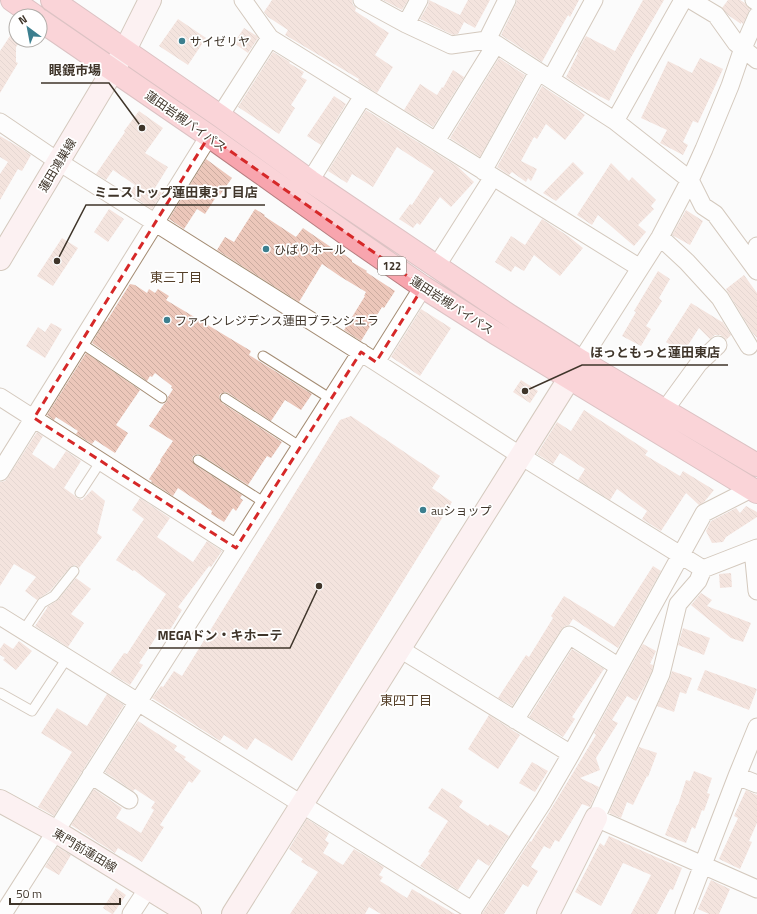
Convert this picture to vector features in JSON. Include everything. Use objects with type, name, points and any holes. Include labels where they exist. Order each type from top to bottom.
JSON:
[{"type":"highway","points":[[12,0],[24,8]]},
{"type":"highway","name":"蓮田岩槻バイパス","points":[[52,0],[220,116],[310,181],[510,316],[575,370],[754,490]]},
{"type":"highway","name":"蓮田岩槻バイパス","points":[[48,26],[209,136],[423,287],[497,334],[664,410],[757,465]]},
{"type":"street","name":"蓮田鴻巣線","points":[[0,260],[125,50],[150,0]]},
{"type":"street","points":[[243,0],[270,38],[640,268]]},
{"type":"street","points":[[362,0],[406,24],[451,45],[492,42],[615,121],[690,180],[703,206],[715,214],[754,267]]},
{"type":"street","points":[[406,24],[419,0]]},
{"type":"street","points":[[436,141],[492,42],[507,0]]},
{"type":"street","points":[[436,267],[545,75],[594,0]]},
{"type":"street","points":[[615,121],[683,0]]},
{"type":"street","points":[[691,0],[716,15],[736,43],[749,41]]},
{"type":"street","points":[[233,914],[660,237],[690,180],[704,149],[749,41],[757,16]]},
{"type":"street","points":[[220,116],[270,38]]},
{"type":"street","points":[[749,41],[757,60]]},
{"type":"street","points":[[310,181],[363,96]]},
{"type":"street","points":[[0,122],[59,162],[361,352],[521,456],[703,569]]},
{"type":"street","points":[[0,472],[209,136]]},
{"type":"street","points":[[660,237],[687,262],[720,298],[749,346]]},
{"type":"street","points":[[754,267],[757,246]]},
{"type":"street","points":[[376,362],[423,287]]},
{"type":"street","points":[[664,410],[699,363],[718,345]]},
{"type":"street","points":[[2,914],[361,352]]},
{"type":"street","points":[[0,397],[236,548]]},
{"type":"street","points":[[0,616],[472,912],[571,754],[704,513],[754,490]]},
{"type":"street","points":[[548,914],[596,818],[661,674],[678,604],[698,581],[703,569],[755,549],[757,591]]},
{"type":"street","points":[[515,720],[569,636],[619,667]]},
{"type":"street","points":[[400,649],[571,754]]},
{"type":"street","points":[[684,914],[737,776],[753,749],[757,727]]},
{"type":"street","points":[[91,775],[129,800]]},
{"type":"street","points":[[737,776],[757,784]]},
{"type":"street","name":"東門前蓮田線","points":[[0,801],[55,831],[190,914]]},
{"type":"street","points":[[596,818],[757,889]]},
{"type":"street","points":[[131,914],[148,888]]},
{"type":"lane","points":[[81,343],[162,398]]},
{"type":"lane","points":[[263,356],[331,399]]},
{"type":"lane","points":[[226,398],[301,447]]},
{"type":"lane","points":[[198,460],[265,503]]},
{"type":"lane","points":[[80,493],[102,461]]},
{"type":"lane","points":[[23,631],[42,603],[54,596],[74,571]]},
{"type":"lane","points":[[0,693],[32,711],[67,658]]},
{"type":"highlighted area","points":[[209,136],[423,287],[376,362],[361,352],[236,548],[34,418]]},
{"type":"building","points":[[272,0],[352,0],[353,5],[356,8],[355,11],[389,33],[375,55],[393,67],[377,93],[358,81],[359,79],[285,35],[288,30],[268,17],[264,12]]},
{"type":"building","points":[[383,0],[408,0],[402,10]]},
{"type":"building","points":[[429,0],[460,15],[468,0],[490,0],[475,28],[464,22],[458,34],[453,35],[420,19],[428,5]]},
{"type":"building","points":[[517,0],[579,0],[570,17],[568,15],[542,62],[501,35]]},
{"type":"building","points":[[643,0],[664,0],[630,59],[609,101],[566,77],[586,36],[615,51]]},
{"type":"building","points":[[728,0],[740,0],[750,9],[743,24],[728,15],[722,8]]},
{"type":"building","points":[[178,19],[206,38],[188,65],[159,46]]},
{"type":"building","points":[[244,28],[258,38],[248,53],[234,43]]},
{"type":"building","points":[[8,39],[8,48],[16,48],[16,62],[18,63],[0,93],[0,51]]},
{"type":"building","points":[[273,52],[304,72],[301,77],[307,80],[291,105],[295,108],[279,134],[238,107]]},
{"type":"building","points":[[499,58],[525,75],[480,157],[450,138]]},
{"type":"building","points":[[700,58],[723,69],[698,123],[693,121],[683,142],[688,145],[683,155],[660,143],[667,130],[641,118],[668,61],[692,73]]},
{"type":"building","points":[[453,70],[464,77],[433,127],[404,110],[420,84],[437,95],[442,87],[443,88]]},
{"type":"building","points":[[542,86],[585,115],[565,140],[546,124],[537,139],[534,137],[521,161],[537,169],[531,181],[528,178],[526,182],[512,172],[509,175],[497,167]]},
{"type":"building","points":[[334,96],[346,104],[321,145],[307,136]]},
{"type":"building","points":[[366,110],[457,166],[474,182],[451,207],[440,197],[420,225],[417,223],[413,228],[399,219],[410,204],[412,205],[434,171],[397,147],[373,187],[352,174],[347,183],[328,171]]},
{"type":"building","points":[[139,111],[163,128],[145,153],[168,167],[155,188],[162,193],[152,209],[129,194],[135,185],[113,170],[106,180],[96,174]]},
{"type":"building","points":[[0,136],[31,155],[22,171],[18,169],[0,200],[0,174],[8,162],[0,157]]},
{"type":"building","points":[[206,159],[232,178],[220,195],[218,194],[205,214],[197,209],[184,229],[169,219]]},
{"type":"building","points":[[573,162],[584,173],[556,201],[543,193]]},
{"type":"building","points":[[611,163],[629,181],[632,177],[656,200],[651,206],[654,209],[638,225],[646,232],[634,246],[598,215],[592,225],[577,215]]},
{"type":"building","points":[[109,209],[124,219],[108,242],[94,232]]},
{"type":"building","points":[[255,209],[296,237],[303,228],[338,252],[339,251],[352,260],[352,262],[367,271],[366,272],[395,291],[384,308],[382,307],[361,341],[344,330],[366,292],[322,264],[299,302],[217,250],[225,237],[234,242]]},
{"type":"building","points":[[686,210],[703,221],[690,245],[672,235]]},
{"type":"building","points":[[542,219],[583,248],[560,276],[534,255],[524,271],[515,266],[511,272],[495,262],[511,236],[525,245]]},
{"type":"building","points":[[62,238],[78,248],[53,286],[37,276]]},
{"type":"building","points":[[658,271],[670,279],[659,298],[662,301],[646,326],[651,329],[641,346],[622,336],[636,312],[634,311]]},
{"type":"building","points":[[744,275],[757,293],[757,338],[726,289]]},
{"type":"building","points":[[130,284],[135,285],[147,293],[149,289],[155,293],[158,289],[169,296],[166,300],[251,351],[249,355],[312,394],[301,410],[285,400],[271,421],[228,393],[225,392],[220,394],[219,398],[222,403],[282,442],[271,458],[267,456],[248,485],[201,455],[198,454],[193,456],[192,460],[195,465],[242,495],[240,498],[243,500],[236,511],[233,508],[224,522],[211,514],[212,511],[178,488],[173,496],[151,482],[152,481],[149,479],[173,441],[149,426],[167,401],[173,389],[171,388],[172,386],[155,373],[152,377],[150,376],[147,381],[92,343]]},
{"type":"building","points":[[691,303],[722,321],[731,335],[726,340],[720,335],[715,335],[710,339],[699,328],[683,353],[666,342]]},
{"type":"building","points":[[421,309],[451,328],[420,376],[391,357]]},
{"type":"building","points":[[51,323],[62,329],[45,358],[26,346],[38,327],[45,332]]},
{"type":"building","points":[[86,353],[140,390],[116,425],[128,433],[115,453],[95,440],[92,444],[76,434],[78,431],[56,417],[54,420],[47,415]]},
{"type":"building","points":[[521,380],[538,391],[530,403],[513,392]]},
{"type":"building","points":[[584,410],[648,451],[645,455],[680,476],[683,471],[714,490],[704,502],[699,505],[686,493],[661,531],[642,519],[647,511],[617,489],[610,500],[578,480],[585,469],[560,453],[553,464],[537,454],[557,422],[571,431]]},
{"type":"building","points":[[351,416],[440,476],[432,488],[452,502],[292,761],[255,738],[247,750],[224,735],[220,741],[152,698],[161,686],[163,687],[174,671],[182,676],[340,420]]},
{"type":"building","points":[[37,432],[43,436],[32,454],[54,469],[66,451],[81,461],[64,488],[82,500],[92,490],[105,501],[97,533],[102,537],[79,568],[75,565],[70,567],[50,591],[37,600],[25,591],[36,577],[14,564],[0,586],[0,482],[5,481],[8,477]]},
{"type":"building","points":[[140,498],[170,518],[157,537],[193,562],[207,541],[222,551],[211,567],[209,566],[178,607],[182,610],[165,638],[158,634],[139,663],[143,665],[130,685],[110,673],[124,653],[127,654],[166,594],[134,570],[133,571],[116,560],[144,519],[132,510]]},
{"type":"building","points":[[746,506],[757,512],[757,517],[726,537],[723,542],[712,543],[706,531],[711,521],[736,508],[740,513]]},
{"type":"building","points":[[653,566],[661,571],[618,648],[573,619],[569,625],[565,626],[561,630],[512,706],[498,698],[526,655],[529,657],[553,618],[551,616],[564,596],[614,627]]},
{"type":"building","points":[[731,573],[732,587],[720,588],[719,574]]},
{"type":"building","points":[[76,578],[91,589],[71,614],[84,623],[68,647],[35,626],[47,607],[58,600]]},
{"type":"building","points":[[701,593],[712,600],[707,606],[751,623],[743,642],[731,638],[691,605]]},
{"type":"building","points":[[683,628],[710,638],[704,655],[678,645]]},
{"type":"building","points":[[19,641],[32,651],[16,670],[3,660],[5,658],[0,655],[0,649],[4,643],[13,649]]},
{"type":"building","points":[[643,644],[656,651],[650,664],[653,665],[652,671],[636,701],[627,696],[612,720],[618,723],[596,758],[600,770],[580,778],[599,787],[590,807],[582,804],[559,842],[555,840],[550,849],[544,846],[531,867],[538,871],[528,887],[523,884],[504,914],[482,914],[530,841],[531,842],[596,735],[594,733]]},
{"type":"building","points":[[572,649],[604,669],[572,717],[575,719],[563,737],[529,717]]},
{"type":"building","points":[[705,670],[757,689],[749,710],[697,690]]},
{"type":"building","points":[[672,671],[692,678],[686,694],[680,692],[674,712],[657,706]]},
{"type":"building","points":[[107,694],[124,705],[54,816],[38,807],[72,752],[41,733],[57,708],[87,726]]},
{"type":"building","points":[[489,715],[520,735],[498,769],[468,749]]},
{"type":"building","points":[[138,721],[177,746],[174,750],[186,757],[184,759],[201,771],[192,783],[189,781],[160,825],[164,827],[142,862],[118,848],[115,853],[71,825],[94,789],[122,808],[116,818],[141,833],[154,810],[151,808],[155,802],[135,789],[133,791],[105,772]]},
{"type":"building","points":[[639,747],[657,753],[648,777],[647,776],[633,805],[627,802],[621,818],[609,813]]},
{"type":"building","points":[[532,762],[548,771],[535,792],[519,783]]},
{"type":"building","points":[[694,771],[712,778],[707,793],[710,794],[704,811],[702,810],[695,829],[692,827],[686,843],[665,835],[678,805],[686,780],[690,781]]},
{"type":"building","points":[[442,788],[463,801],[459,807],[488,826],[490,824],[509,836],[489,866],[478,859],[458,890],[420,866],[430,853],[428,852],[448,821],[428,808]]},
{"type":"building","points":[[746,790],[757,795],[757,823],[749,841],[752,842],[740,869],[719,859],[738,818],[734,816]]},
{"type":"building","points":[[307,819],[329,833],[325,840],[329,843],[323,853],[343,865],[354,849],[384,867],[379,875],[383,877],[380,881],[407,898],[412,889],[455,914],[381,914],[369,907],[365,914],[290,914],[318,872],[301,862],[303,859],[289,849]]},
{"type":"building","points":[[609,836],[682,868],[673,890],[670,889],[657,914],[631,914],[651,875],[623,863],[601,906],[575,892],[600,843],[604,846]]},
{"type":"building","points":[[57,847],[71,855],[59,875],[45,867]]},
{"type":"building","points":[[711,880],[730,889],[719,914],[709,914],[698,909]]},
{"type":"building","points":[[116,888],[126,895],[112,914],[103,908]]},
{"type":"place","name":"サイゼリヤ","points":[[182,41]]},
{"type":"place","name":"眼鏡市場","points":[[142,128]]},
{"type":"place","name":"ひばりホール","points":[[266,249]]},
{"type":"place","name":"ミニストップ蓮田東3丁目店","points":[[57,261]]},
{"type":"place","name":"ファインレジデンス蓮田ブランシエラ","points":[[167,320]]},
{"type":"place","name":"ほっともっと蓮田東店","points":[[525,391]]},
{"type":"place","name":"auショップ","points":[[423,510]]},
{"type":"place","name":"MEGAドン・キホーテ","points":[[319,586]]},
{"type":"district","name":"東三丁目","points":[[176,277]]},
{"type":"district","name":"東四丁目","points":[[406,700]]}]
